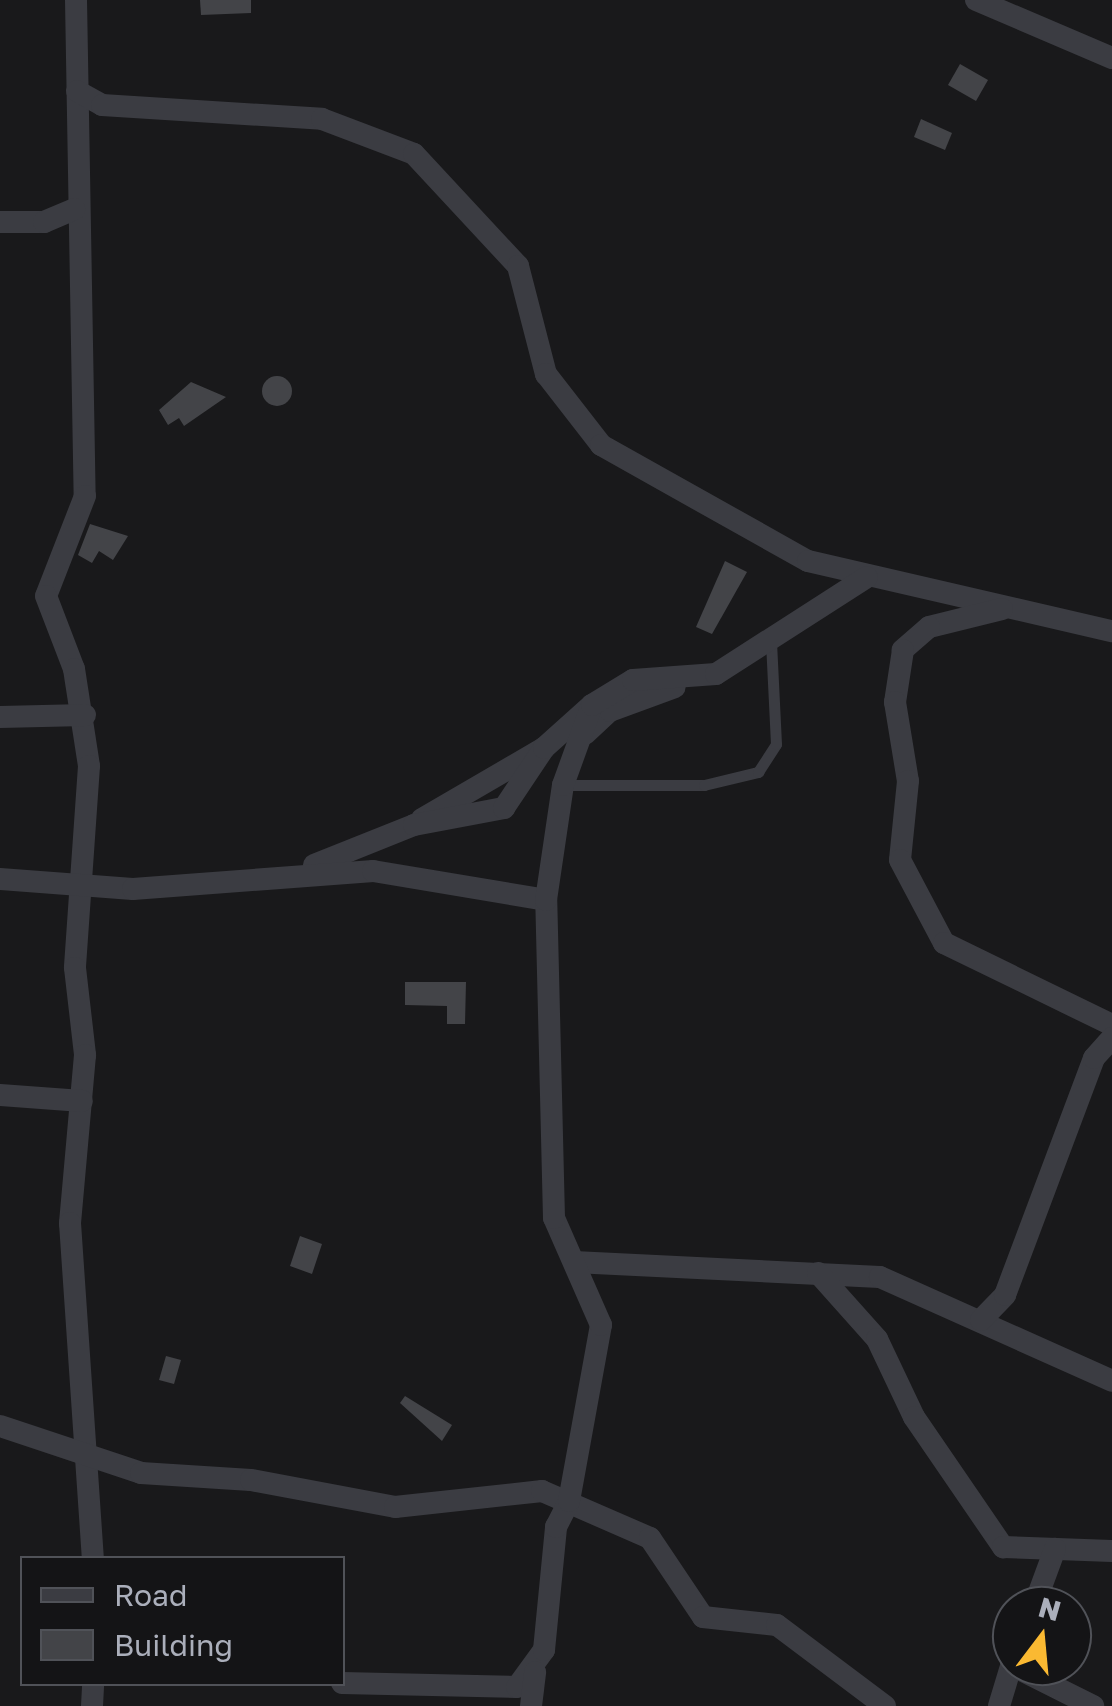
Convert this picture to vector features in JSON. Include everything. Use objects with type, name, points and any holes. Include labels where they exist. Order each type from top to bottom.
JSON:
[{"type":"street","points":[[76,0],[74,209],[85,496],[46,596],[85,715],[83,882],[75,968],[82,1101],[70,1223],[93,1556]]},
{"type":"street","points":[[976,0],[1112,58]]},
{"type":"street","points":[[77,91],[102,105],[322,119],[414,154],[518,266],[546,374],[601,445],[708,497],[783,549],[867,577],[1112,631]]},
{"type":"street","points":[[0,222],[44,222],[74,209]]},
{"type":"street","points":[[584,734],[610,711],[716,674],[867,577]]},
{"type":"street","points":[[1010,607],[929,627],[902,650],[895,702],[908,781],[900,860],[944,943],[997,976],[1112,1024]]},
{"type":"street","points":[[302,870],[414,824],[544,748],[592,705],[633,680],[716,674]]},
{"type":"street","points":[[531,1706],[556,1527],[569,1501],[600,1325],[554,1218],[546,900],[563,785],[592,705]]},
{"type":"street","points":[[0,717],[85,715]]},
{"type":"street","points":[[414,824],[504,808],[544,748]]},
{"type":"street","points":[[0,879],[83,882],[133,889],[302,870],[373,871],[508,898],[546,900]]},
{"type":"street","points":[[508,898],[548,935]]},
{"type":"street","points":[[981,1320],[1005,1295],[1094,1058],[1112,1038]]},
{"type":"street","points":[[0,1095],[82,1101]]},
{"type":"street","points":[[574,1262],[880,1277],[1112,1381]]},
{"type":"street","points":[[818,1273],[877,1339],[914,1417],[1003,1547],[1112,1551]]},
{"type":"street","points":[[0,1426],[84,1457],[395,1507],[525,1488],[569,1501],[650,1538],[703,1617],[777,1625],[885,1706]]},
{"type":"street","points":[[1041,1586],[1055,1549]]},
{"type":"street","points":[[345,1682],[498,1689],[535,1672]]},
{"type":"street","points":[[1054,1686],[1094,1706]]},
{"type":"lane","points":[[563,785],[704,785],[758,772],[776,744],[771,640]]},
{"type":"building","points":[[200,0],[251,0],[251,13],[201,15]]},
{"type":"building","points":[[960,64],[988,80],[976,101],[948,85]]},
{"type":"building","points":[[921,119],[952,133],[945,150],[914,137]]},
{"type":"building","points":[[277,376],[288,380],[292,391],[288,402],[277,406],[266,402],[262,391],[266,380]]},
{"type":"building","points":[[191,382],[226,397],[184,426],[179,418],[168,425],[159,410]]},
{"type":"building","points":[[90,524],[128,536],[113,560],[99,551],[92,563],[78,555]]},
{"type":"building","points":[[725,561],[747,572],[712,634],[696,627]]},
{"type":"building","points":[[405,982],[466,982],[465,1024],[447,1024],[447,1006],[405,1005]]},
{"type":"building","points":[[300,1236],[322,1244],[312,1274],[290,1266]]},
{"type":"building","points":[[166,1356],[181,1360],[174,1384],[159,1380]]},
{"type":"building","points":[[405,1396],[452,1425],[442,1441],[400,1403]]}]
